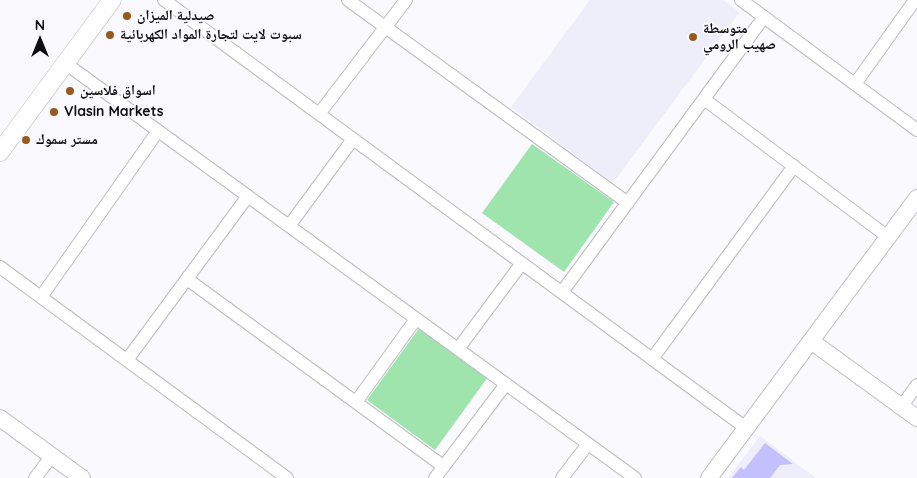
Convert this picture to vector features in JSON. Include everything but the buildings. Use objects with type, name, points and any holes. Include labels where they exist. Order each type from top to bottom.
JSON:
[{"type":"main road","points":[[0,152],[112,0]]},
{"type":"street","points":[[164,0],[746,428]]},
{"type":"street","points":[[348,0],[628,203]]},
{"type":"street","points":[[319,114],[406,0]]},
{"type":"street","points":[[741,0],[917,130]]},
{"type":"street","points":[[854,84],[915,0]]},
{"type":"street","points":[[562,292],[764,17]]},
{"type":"street","points":[[65,64],[635,478]]},
{"type":"street","points":[[704,99],[888,237]]},
{"type":"street","points":[[41,297],[158,131]]},
{"type":"street","points":[[289,226],[353,139]]},
{"type":"street","points":[[652,359],[794,166]]},
{"type":"street","points":[[127,360],[248,196]]},
{"type":"street","points":[[709,478],[917,198]]},
{"type":"street","points":[[458,349],[522,263]]},
{"type":"street","points":[[0,267],[287,478]]},
{"type":"street","points":[[187,279],[444,466]]},
{"type":"street","points":[[356,402],[416,319]]},
{"type":"street","points":[[811,340],[917,418]]},
{"type":"street","points":[[434,478],[506,384]]},
{"type":"street","points":[[901,407],[917,385]]},
{"type":"street","points":[[0,418],[82,478]]},
{"type":"street","points":[[562,478],[588,444]]},
{"type":"street","points":[[35,478],[52,456]]},
{"type":"shaded area","points":[[590,0],[723,0],[740,12],[613,183],[511,107]]},
{"type":"shaded area","points":[[760,436],[816,478],[728,478]]},
{"type":"green space","points":[[532,144],[614,202],[564,272],[482,213]]},
{"type":"green space","points":[[420,327],[488,377],[435,450],[367,400]]},
{"type":"place","name":"صيدلية الميزان","points":[[127,16]]},
{"type":"place","name":"سبوت لايت لتجارة المواد الكهربائية","points":[[110,35]]},
{"type":"place","name":"متوسطة صهيب الرومي","points":[[693,37]]},
{"type":"place","name":"اسواق فلاسين","points":[[70,91]]},
{"type":"place","name":"Vlasin Markets","points":[[54,112]]},
{"type":"place","name":"مستر سموك","points":[[26,140]]}]
